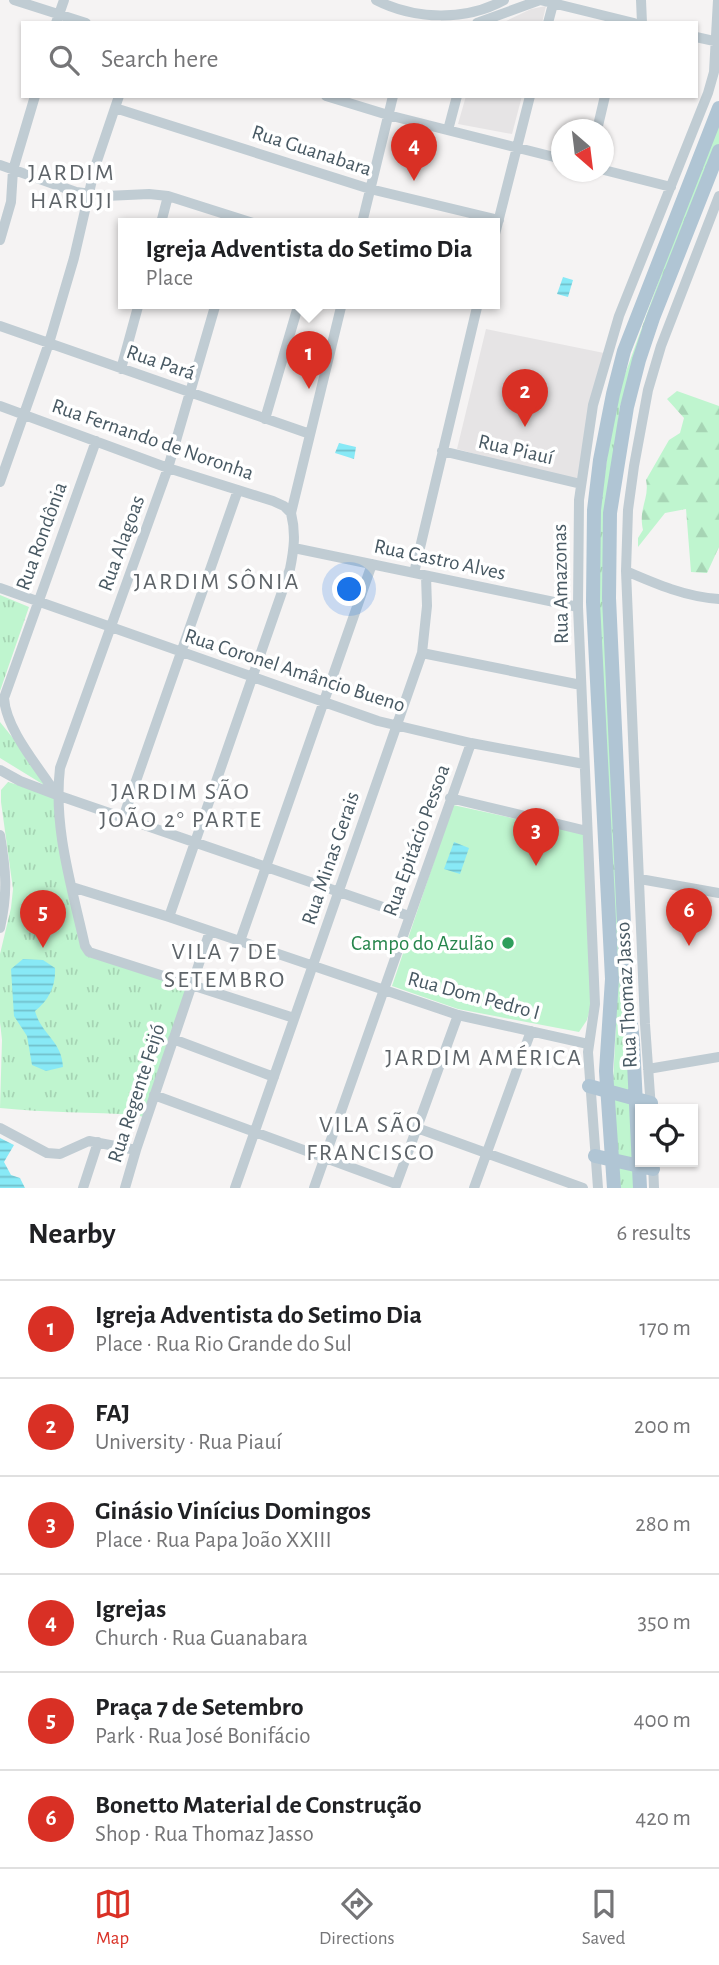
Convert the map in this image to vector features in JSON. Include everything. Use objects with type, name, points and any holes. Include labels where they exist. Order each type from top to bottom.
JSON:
[{"type":"main road","points":[[614,1188],[606,1071],[612,979],[593,602],[594,510],[600,460],[624,351],[719,108]]},
{"type":"main road","points":[[589,1086],[646,1104],[628,989],[608,598],[610,513],[620,440],[639,360],[719,150]]},
{"type":"main road","points":[[595,1156],[635,1163]]},
{"type":"main road","points":[[640,1188],[648,1167]]},
{"type":"street","points":[[14,0],[57,19],[64,0]]},
{"type":"street","points":[[376,0],[404,10],[448,16],[475,12],[504,0]]},
{"type":"street","points":[[482,21],[540,0],[567,4],[624,21]]},
{"type":"street","points":[[641,0],[642,21]]},
{"type":"street","name":"Rua Amazonas","points":[[598,1188],[589,1086],[588,1044],[595,1004],[578,607],[577,543],[581,484],[593,405],[619,316],[714,72],[718,0]]},
{"type":"street","points":[[549,21],[553,4]]},
{"type":"street","points":[[698,37],[717,42]]},
{"type":"street","points":[[0,240],[11,202],[13,170],[33,98]]},
{"type":"street","points":[[0,482],[49,343],[75,258],[95,167],[118,98]]},
{"type":"street","points":[[333,98],[388,115],[551,156]]},
{"type":"street","points":[[363,218],[392,98]]},
{"type":"street","points":[[448,130],[456,98]]},
{"type":"street","points":[[500,218],[530,98]]},
{"type":"street","points":[[600,119],[605,98]]},
{"type":"street","name":"Rua Guanabara","points":[[115,108],[370,189],[491,218]]},
{"type":"street","points":[[0,165],[76,192],[106,196],[168,196],[231,218]]},
{"type":"street","points":[[614,173],[671,187]]},
{"type":"street","points":[[161,218],[168,196]]},
{"type":"street","name":"Rua Thomaz Jasso","points":[[646,1104],[648,1069],[626,571],[628,510],[648,390],[661,346],[718,199]]},
{"type":"street","points":[[121,369],[137,309]]},
{"type":"street","name":"Rua Alagoas","points":[[192,986],[89,952],[85,946],[58,826],[56,795],[60,768],[168,468],[214,309]]},
{"type":"street","points":[[265,419],[297,309]]},
{"type":"street","points":[[169,917],[290,569],[295,527],[291,513],[341,309]]},
{"type":"street","points":[[414,573],[477,309]]},
{"type":"street","name":"Rua Pará","points":[[0,326],[310,434]]},
{"type":"street","name":"Rua Fernando de Noronha","points":[[0,406],[168,468],[273,501],[291,513]]},
{"type":"street","name":"Rua Rondônia","points":[[56,795],[12,727],[5,711],[4,698],[96,441]]},
{"type":"street","name":"Rua Piauí","points":[[442,451],[581,484]]},
{"type":"street","points":[[123,818],[238,490]]},
{"type":"street","name":"Rua Castro Alves","points":[[294,548],[578,607]]},
{"type":"street","points":[[240,941],[372,564]]},
{"type":"street","points":[[626,571],[664,588],[693,596],[719,599]]},
{"type":"street","name":"Rua Minas Gerais","points":[[235,1188],[422,653],[427,606],[426,576]]},
{"type":"street","name":"Rua Coronel Amâncio Bueno","points":[[0,588],[396,725],[471,743],[584,764]]},
{"type":"street","points":[[422,653],[582,685]]},
{"type":"street","name":"Rua Epitácio Pessoa","points":[[314,1188],[471,743]]},
{"type":"street","points":[[0,770],[56,795],[409,916]]},
{"type":"street","points":[[450,798],[587,831]]},
{"type":"street","points":[[0,835],[7,875],[3,887],[6,904],[0,928]]},
{"type":"street","points":[[640,879],[719,893]]},
{"type":"street","name":"Rua Dom Pedro I","points":[[72,887],[458,1015],[588,1044]]},
{"type":"street","name":"Rua Regente Feijó","points":[[125,1188],[210,931]]},
{"type":"street","points":[[192,986],[294,1018]]},
{"type":"street","points":[[154,1095],[396,1186],[458,1015]]},
{"type":"street","points":[[474,1188],[531,1031]]},
{"type":"street","points":[[173,1040],[274,1077]]},
{"type":"street","points":[[648,1069],[719,1057]]},
{"type":"street","points":[[0,1128],[47,1153],[60,1154],[89,1141],[136,1150]]},
{"type":"street","points":[[417,1128],[583,1188]]},
{"type":"street","points":[[83,1188],[98,1142]]},
{"type":"street","points":[[649,1167],[654,1188]]},
{"type":"street","points":[[544,1188],[549,1175]]},
{"type":"shaded area","points":[[546,6],[542,21],[506,21],[531,9]]},
{"type":"shaded area","points":[[465,98],[521,98],[512,134],[458,124]]},
{"type":"shaded area","points":[[486,329],[604,353],[580,482],[457,449]]},
{"type":"green space","points":[[719,114],[719,144],[676,251],[620,406],[608,506],[637,1188],[619,1188],[613,1082],[616,1026],[597,632],[600,509],[615,402]]},
{"type":"green space","points":[[677,391],[719,406],[719,547],[707,573],[691,572],[686,509],[665,513],[638,547],[638,538],[643,530],[646,480],[669,440],[680,433],[684,418],[667,399]]},
{"type":"green space","points":[[0,595],[29,607],[0,691]]},
{"type":"green space","points":[[0,722],[42,774],[44,785],[0,758]]},
{"type":"green space","points":[[8,782],[55,796],[89,953],[189,989],[146,1118],[137,1115],[0,1108],[0,954],[13,889],[1,802],[1,790]]},
{"type":"green space","points":[[453,805],[584,834],[591,1005],[587,1020],[579,1032],[458,1009],[392,986]]},
{"type":"water","points":[[563,277],[573,280],[568,297],[557,294]]},
{"type":"water","points":[[339,443],[356,447],[354,459],[335,453]]},
{"type":"water","points":[[454,842],[469,848],[460,874],[444,869]]},
{"type":"water","points":[[23,959],[43,960],[55,968],[51,992],[35,1011],[59,1051],[63,1067],[46,1071],[32,1065],[27,1036],[14,1016],[11,969]]},
{"type":"water","points":[[0,1138],[14,1145],[4,1162],[11,1175],[20,1178],[25,1188],[0,1188]]},
{"type":"place","name":"Igrejas","points":[[414,181]]},
{"type":"place","name":"Igreja Adventista do Setimo Dia","points":[[309,389]]},
{"type":"place","name":"FAJ","points":[[525,427]]},
{"type":"place","name":"Ginásio Vinícius Domingos","points":[[536,866]]},
{"type":"place","name":"Campo do Azulão","points":[[508,943]]},
{"type":"place","name":"Bonetto Material de Construção","points":[[689,946]]},
{"type":"place","name":"Praça 7 de Setembro","points":[[43,948]]},
{"type":"district","name":"JARDIM HARUJI","points":[[72,186]]},
{"type":"district","name":"JARDIM SÔNIA","points":[[217,581]]},
{"type":"district","name":"JARDIM SÃO JOÃO 2° PARTE","points":[[181,805]]},
{"type":"district","name":"VILA 7 DE SETEMBRO","points":[[225,965]]},
{"type":"district","name":"JARDIM AMÉRICA","points":[[484,1057]]},
{"type":"district","name":"VILA SÃO FRANCISCO","points":[[371,1138]]}]
